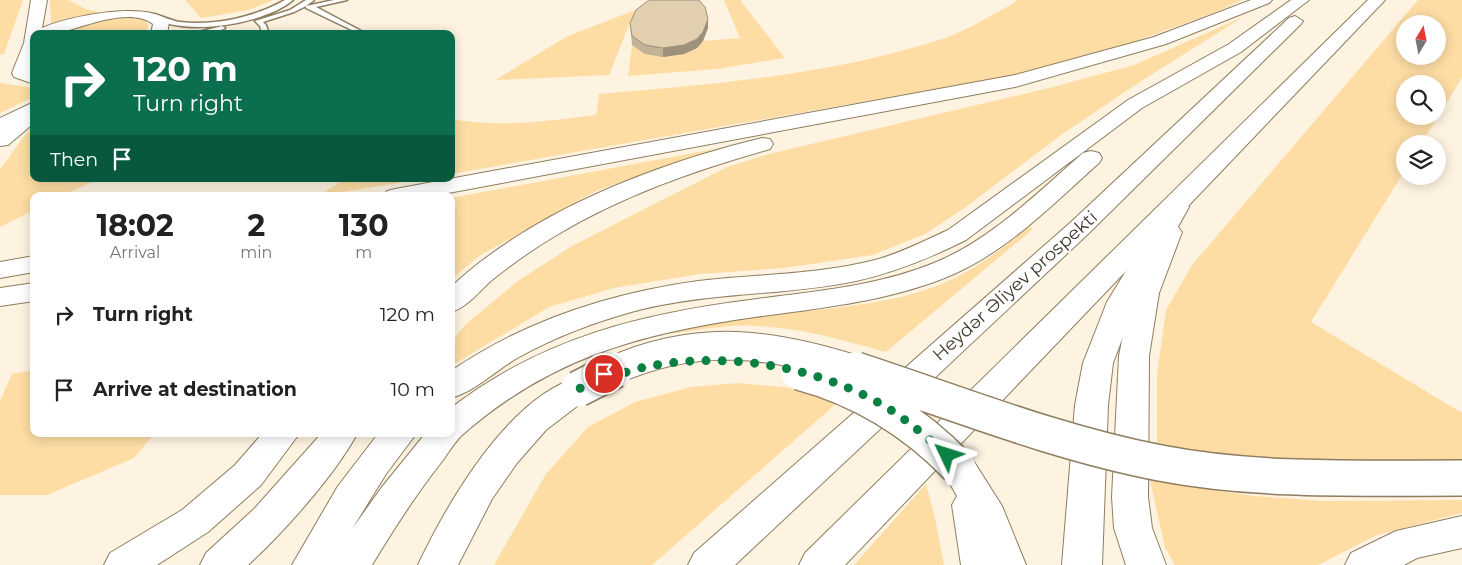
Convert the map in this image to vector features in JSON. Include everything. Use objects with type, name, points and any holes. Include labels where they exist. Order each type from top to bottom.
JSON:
[{"type":"main road","points":[[37,30],[39,0]]},
{"type":"main road","points":[[455,299],[484,272],[527,243],[578,214],[630,190],[747,148],[933,98],[1104,58],[1209,24],[1264,0]]},
{"type":"main road","points":[[455,423],[478,403],[511,380],[546,360],[588,342],[674,320],[848,296],[882,289],[946,268],[1003,232],[1152,108],[1301,0]]},
{"type":"main road","name":"Heydər Əliyev prospekti","points":[[708,565],[1129,182],[1221,96],[1315,0]]},
{"type":"main road","points":[[819,565],[1377,0]]},
{"type":"main road","points":[[85,2],[154,16],[161,22],[160,30]]},
{"type":"main road","points":[[51,30],[65,23],[100,15],[130,14],[154,16]]},
{"type":"main road","points":[[455,385],[495,357],[548,330],[602,310],[690,292],[830,276],[868,269],[905,259],[933,247],[957,235],[1134,104],[1235,48]]},
{"type":"main road","points":[[30,50],[20,69],[21,73],[30,76]]},
{"type":"main road","points":[[416,192],[933,98]]},
{"type":"main road","points":[[0,126],[30,110]]},
{"type":"main road","points":[[0,140],[30,116]]},
{"type":"main road","points":[[1147,557],[1131,516],[1131,406],[1139,322],[1145,292],[1184,195]]},
{"type":"main road","points":[[1082,565],[1091,420],[1098,364],[1108,333],[1134,277],[1184,195]]},
{"type":"main road","points":[[0,270],[30,265]]},
{"type":"main road","points":[[0,297],[30,293]]},
{"type":"main road","points":[[438,565],[473,496],[493,467],[534,421],[578,389],[630,363],[680,348],[708,345],[758,347],[817,358],[1066,439],[1160,463],[1198,469],[1286,476],[1462,478]]},
{"type":"main road","points":[[578,389],[649,366],[685,361],[735,361],[776,366],[822,378],[861,393],[895,412],[947,455],[958,467],[989,517],[1006,565]]},
{"type":"main road","points":[[124,565],[195,521],[248,475],[280,437]]},
{"type":"main road","points":[[220,565],[234,554],[293,490],[337,437]]},
{"type":"main road","points":[[312,565],[347,502],[370,468],[396,437]]},
{"type":"main road","points":[[351,565],[380,516],[415,468],[442,437]]},
{"type":"main road","points":[[958,467],[973,513],[981,565]]},
{"type":"main road","points":[[1365,565],[1410,543],[1462,532]]},
{"type":"lane","points":[[154,16],[183,24],[238,19],[266,11],[290,0]]},
{"type":"lane","points":[[214,30],[258,21],[311,4],[344,0]]},
{"type":"lane","points":[[311,4],[356,30]]},
{"type":"lane","points":[[238,19],[245,24]]},
{"type":"lane","points":[[258,21],[264,25],[265,30]]},
{"type":"shaded area","points":[[0,0],[23,0],[4,54],[0,55]]},
{"type":"shaded area","points":[[50,0],[68,0],[86,9],[102,13],[51,25]]},
{"type":"shaded area","points":[[185,0],[273,0],[249,10],[201,18]]},
{"type":"shaded area","points":[[724,0],[740,0],[785,58],[716,69],[628,76],[632,45],[650,53],[669,56],[687,52],[696,48],[703,41],[740,38]]},
{"type":"shaded area","points":[[1017,0],[1242,0],[1216,12],[1134,42],[1015,75],[455,173],[455,120],[505,123],[596,115],[599,94],[730,82],[860,61],[903,51],[954,35],[1013,4]]},
{"type":"shaded area","points":[[1418,0],[1462,0],[1462,78],[1446,104],[1446,75],[1396,75],[1396,125],[1433,125],[1427,135],[1396,135],[1396,185],[1311,322],[1462,413],[1462,461],[1253,461],[1157,448],[1157,375],[1166,310],[1192,265],[1396,26],[1396,65],[1446,65],[1446,15],[1405,15]]},
{"type":"shaded area","points":[[635,10],[609,75],[495,80],[566,37]]},
{"type":"shaded area","points":[[121,17],[143,20],[148,24],[147,30],[62,30],[73,25]]},
{"type":"shaded area","points":[[1243,17],[1135,85],[1061,135],[966,207],[925,234],[873,255],[784,268],[700,274],[614,288],[549,307],[455,364],[455,337],[466,324],[518,281],[572,246],[727,167],[769,154],[1049,88],[1134,65]]},
{"type":"shaded area","points":[[0,83],[30,87],[30,99],[0,113]]},
{"type":"shaded area","points":[[30,131],[30,182],[92,182],[70,192],[30,192],[30,212],[0,227],[0,170],[24,136]]},
{"type":"shaded area","points":[[715,149],[596,191],[479,256],[455,277],[455,197]]},
{"type":"shaded area","points":[[340,182],[404,182],[343,192],[324,192]]},
{"type":"shaded area","points":[[1029,227],[1033,229],[886,352],[829,337],[771,327],[732,326],[652,336],[725,320],[848,306],[922,291],[967,272],[999,251]]},
{"type":"shaded area","points":[[30,371],[30,437],[152,437],[134,458],[47,495],[0,495],[0,401],[12,374]]},
{"type":"shaded area","points":[[738,383],[791,388],[837,403],[652,565],[494,565],[546,474],[588,427],[635,402],[691,387]]},
{"type":"shaded area","points":[[1150,480],[1253,496],[1324,501],[1462,500],[1462,513],[1377,535],[1318,565],[1175,565],[1165,548]]},
{"type":"shaded area","points":[[926,484],[944,565],[854,565]]},
{"type":"building","points":[[649,0],[699,0],[705,7],[708,19],[703,32],[697,39],[684,45],[663,48],[645,45],[632,36],[630,23],[636,10]]},
{"type":"route","points":[[604,374],[578,389],[649,366],[685,361],[735,361],[776,366],[822,378],[861,393],[895,412],[947,455]]}]
